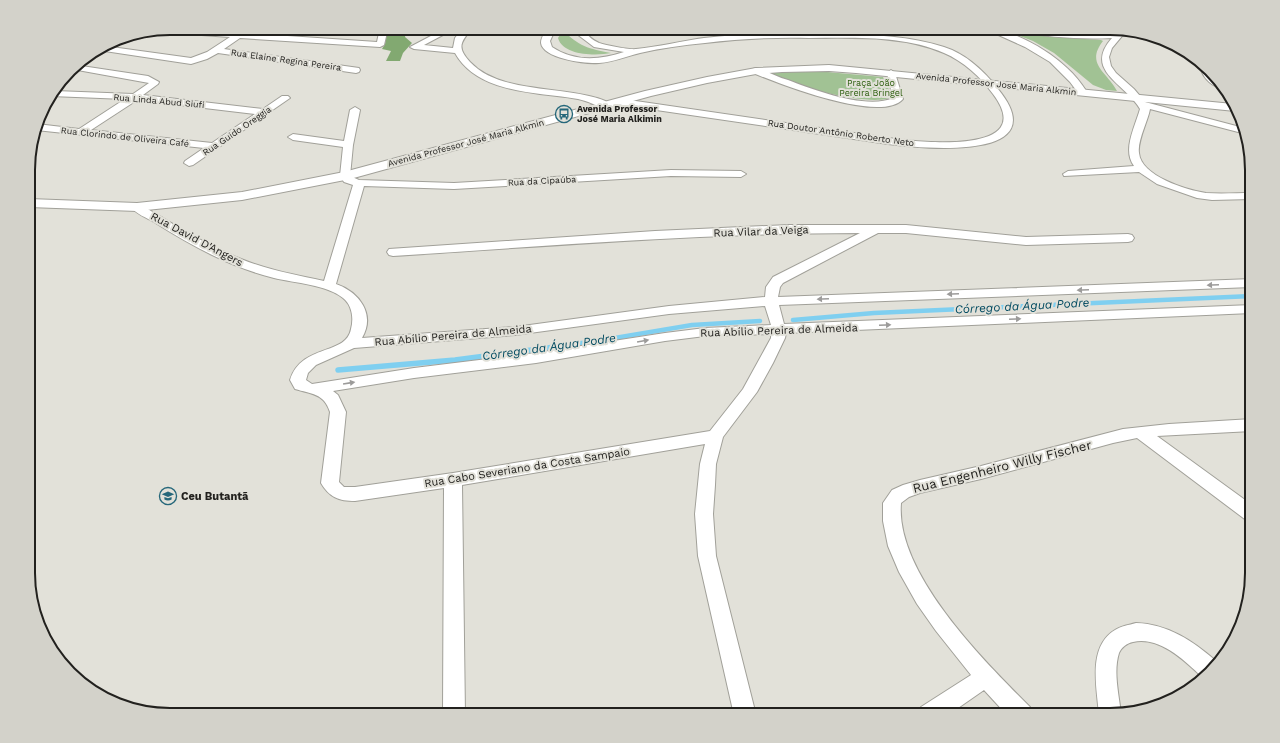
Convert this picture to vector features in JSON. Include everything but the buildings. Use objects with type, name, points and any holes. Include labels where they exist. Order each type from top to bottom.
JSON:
[{"type":"street","points":[[228,35],[310,38],[380,45],[382,35]]},
{"type":"street","points":[[438,35],[414,47],[457,51]]},
{"type":"street","points":[[462,35],[457,41],[457,51],[466,64],[500,83],[524,89],[567,94],[639,96]]},
{"type":"street","name":"Rua Doutor Antônio Roberto Neto","points":[[548,35],[546,44],[554,51],[571,58],[593,61],[605,60],[683,43],[764,35]]},
{"type":"street","points":[[584,35],[597,44],[638,52]]},
{"type":"street","name":"Rua Doutor Antônio Roberto Neto","points":[[622,102],[864,137],[941,146],[976,143],[997,136],[1003,132],[1008,125],[1009,118],[1007,110],[990,83],[974,68],[952,54],[932,46],[909,41],[873,37],[815,35]]},
{"type":"street","points":[[1004,35],[1041,51],[1072,75],[1082,92]]},
{"type":"street","points":[[1066,35],[1112,35]]},
{"type":"street","points":[[1118,35],[1111,42],[1104,54],[1104,59],[1112,73],[1141,102],[1239,129]]},
{"type":"street","points":[[109,49],[186,61],[195,60],[238,36]]},
{"type":"street","name":"Rua Elaine Regina Pereira","points":[[215,50],[356,70]]},
{"type":"street","points":[[81,68],[154,80],[156,82],[81,132]]},
{"type":"street","name":"Avenida Professor José Maria Alkmin","points":[[35,203],[137,207],[242,196],[345,176],[622,102],[639,96],[707,80],[756,71],[824,68],[891,73],[1082,92],[1141,102],[1194,104],[1230,108]]},
{"type":"street","points":[[958,80],[969,74],[974,68]]},
{"type":"street","points":[[756,71],[808,92],[849,101],[877,104],[894,102],[898,99],[891,73]]},
{"type":"street","name":"Rua Linda Abud Siufi","points":[[59,94],[135,97],[265,112]]},
{"type":"street","points":[[567,94],[596,101],[607,106]]},
{"type":"street","name":"Rua Guido Oreggia","points":[[189,164],[285,98]]},
{"type":"street","points":[[1141,102],[1144,114],[1132,157],[1141,169],[1163,183],[1193,193],[1219,197],[1245,196]]},
{"type":"street","points":[[1194,104],[1192,108],[1194,111],[1214,122]]},
{"type":"street","points":[[345,176],[348,145],[356,110]]},
{"type":"street","name":"Rua Clorindo de Oliveira Café","points":[[42,128],[214,146]]},
{"type":"street","points":[[293,137],[348,145]]},
{"type":"street","points":[[1068,174],[1141,169]]},
{"type":"street","name":"Rua da Cipaúba","points":[[345,176],[351,182],[359,184],[454,186],[671,173],[741,174]]},
{"type":"street","points":[[329,286],[359,184]]},
{"type":"street","name":"Rua David D'Angers","points":[[137,207],[203,244],[250,267],[329,286],[346,294],[353,300],[358,308],[359,330],[349,344]]},
{"type":"street","name":"Rua Vilar da Veiga","points":[[393,252],[663,234],[789,229],[930,230],[1026,241],[1128,238]]},
{"type":"street","points":[[742,708],[707,556],[704,514],[708,464],[715,436],[749,392],[778,338],[779,330],[771,301],[772,287],[782,277],[878,229]]},
{"type":"street","name":"Rua Abílio Pereira de Almeida","points":[[1245,283],[771,301],[669,310],[515,331],[349,344],[321,356],[302,369],[298,380],[300,385],[310,389],[414,373],[536,358],[665,337],[731,330],[779,330],[1245,309]]},
{"type":"street","name":"Rua Cabo Severiano da Costa Sampaio","points":[[310,389],[323,392],[331,396],[336,402],[338,412],[330,483],[334,490],[339,493],[355,494],[453,480],[715,436]]},
{"type":"street","name":"Rua Engenheiro Willy Fischer","points":[[1015,708],[986,677],[944,625],[910,576],[895,542],[891,510],[893,501],[896,497],[908,490],[921,486],[967,477],[1140,432],[1245,425]]},
{"type":"street","points":[[1140,432],[1245,510]]},
{"type":"street","points":[[453,480],[454,708]]},
{"type":"street","points":[[1110,708],[1108,662],[1111,647],[1118,638],[1131,633],[1158,635],[1175,642],[1207,667]]},
{"type":"street","points":[[939,708],[986,677]]},
{"type":"green space","points":[[387,35],[405,35],[405,37],[412,43],[403,53],[400,61],[386,61],[391,51],[382,49],[385,44]]},
{"type":"green space","points":[[560,35],[568,35],[584,46],[611,53],[589,54],[573,51],[561,44],[558,38]]},
{"type":"green space","points":[[1017,35],[1037,35],[1103,41],[1096,56],[1097,62],[1117,91],[1106,90],[1093,85],[1054,53],[1033,41]]},
{"type":"green space","name":"Praça João Pereira Bringel","points":[[774,72],[827,72],[883,77],[892,96],[885,99],[873,100],[843,96],[790,83],[770,74]]},
{"type":"waterway","name":"Córrego da Água Podre","points":[[793,320],[874,313],[1245,296]]},
{"type":"waterway","name":"Córrego da Água Podre","points":[[585,343],[692,325],[760,321]]},
{"type":"waterway","name":"Córrego da Água Podre","points":[[338,370],[455,360],[593,342]]},
{"type":"place","name":"Avenida Professor José Maria Alkimin","points":[[564,114]]},
{"type":"place","name":"Ceu Butantã","points":[[168,496]]}]
